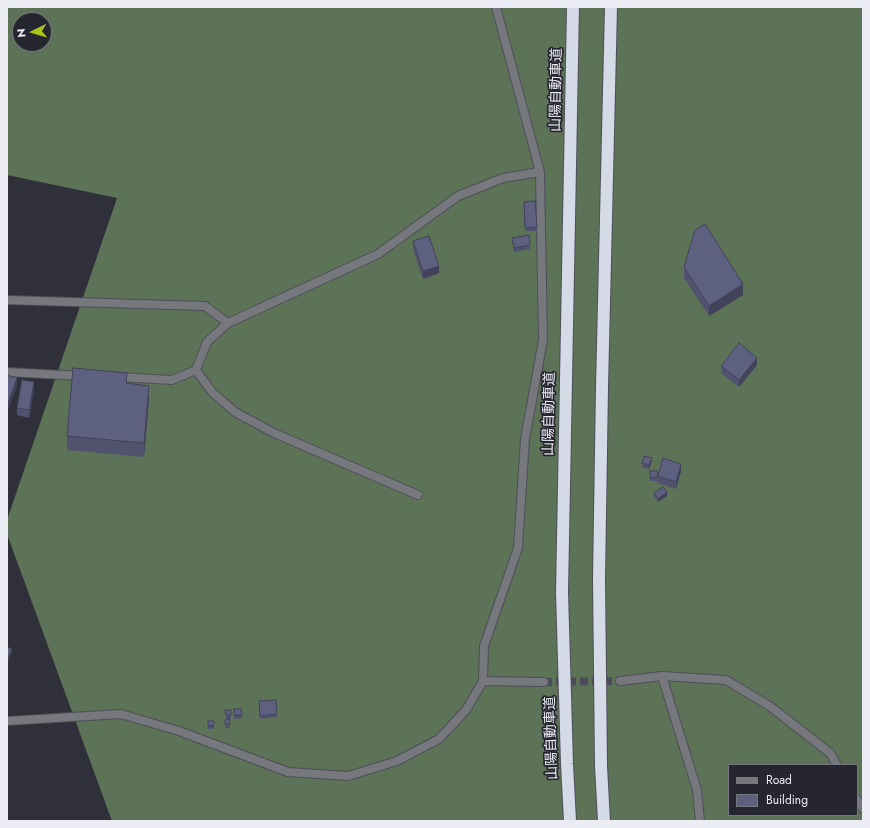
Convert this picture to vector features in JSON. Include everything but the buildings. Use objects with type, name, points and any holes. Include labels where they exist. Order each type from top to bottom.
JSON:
[{"type":"highway","name":"山陽自動車道","points":[[570,821],[562,592],[574,7]]},
{"type":"highway","points":[[604,821],[601,766],[599,579],[611,7]]},
{"type":"street","points":[[7,721],[121,714],[179,731],[288,772],[348,776],[397,761],[440,739],[466,710],[483,681],[484,646],[518,548],[525,439],[543,340],[540,172],[496,7]]},
{"type":"street","points":[[109,377],[172,380],[196,370],[207,342],[228,323],[378,254],[458,196],[503,178],[540,172]]},
{"type":"street","points":[[7,300],[205,306],[228,323]]},
{"type":"street","points":[[196,370],[212,392],[235,412],[274,433],[418,495]]},
{"type":"street","points":[[7,372],[94,376]]},
{"type":"street","points":[[662,676],[697,790],[700,821]]},
{"type":"street","points":[[620,681],[662,676],[726,680],[771,706],[830,753],[836,764]]},
{"type":"street","points":[[483,681],[544,682]]},
{"type":"green space","points":[[7,7],[863,7],[863,821],[112,821],[7,534],[7,520],[117,198],[7,175]]},
{"type":"tunnel","points":[[544,682],[620,681]]}]
